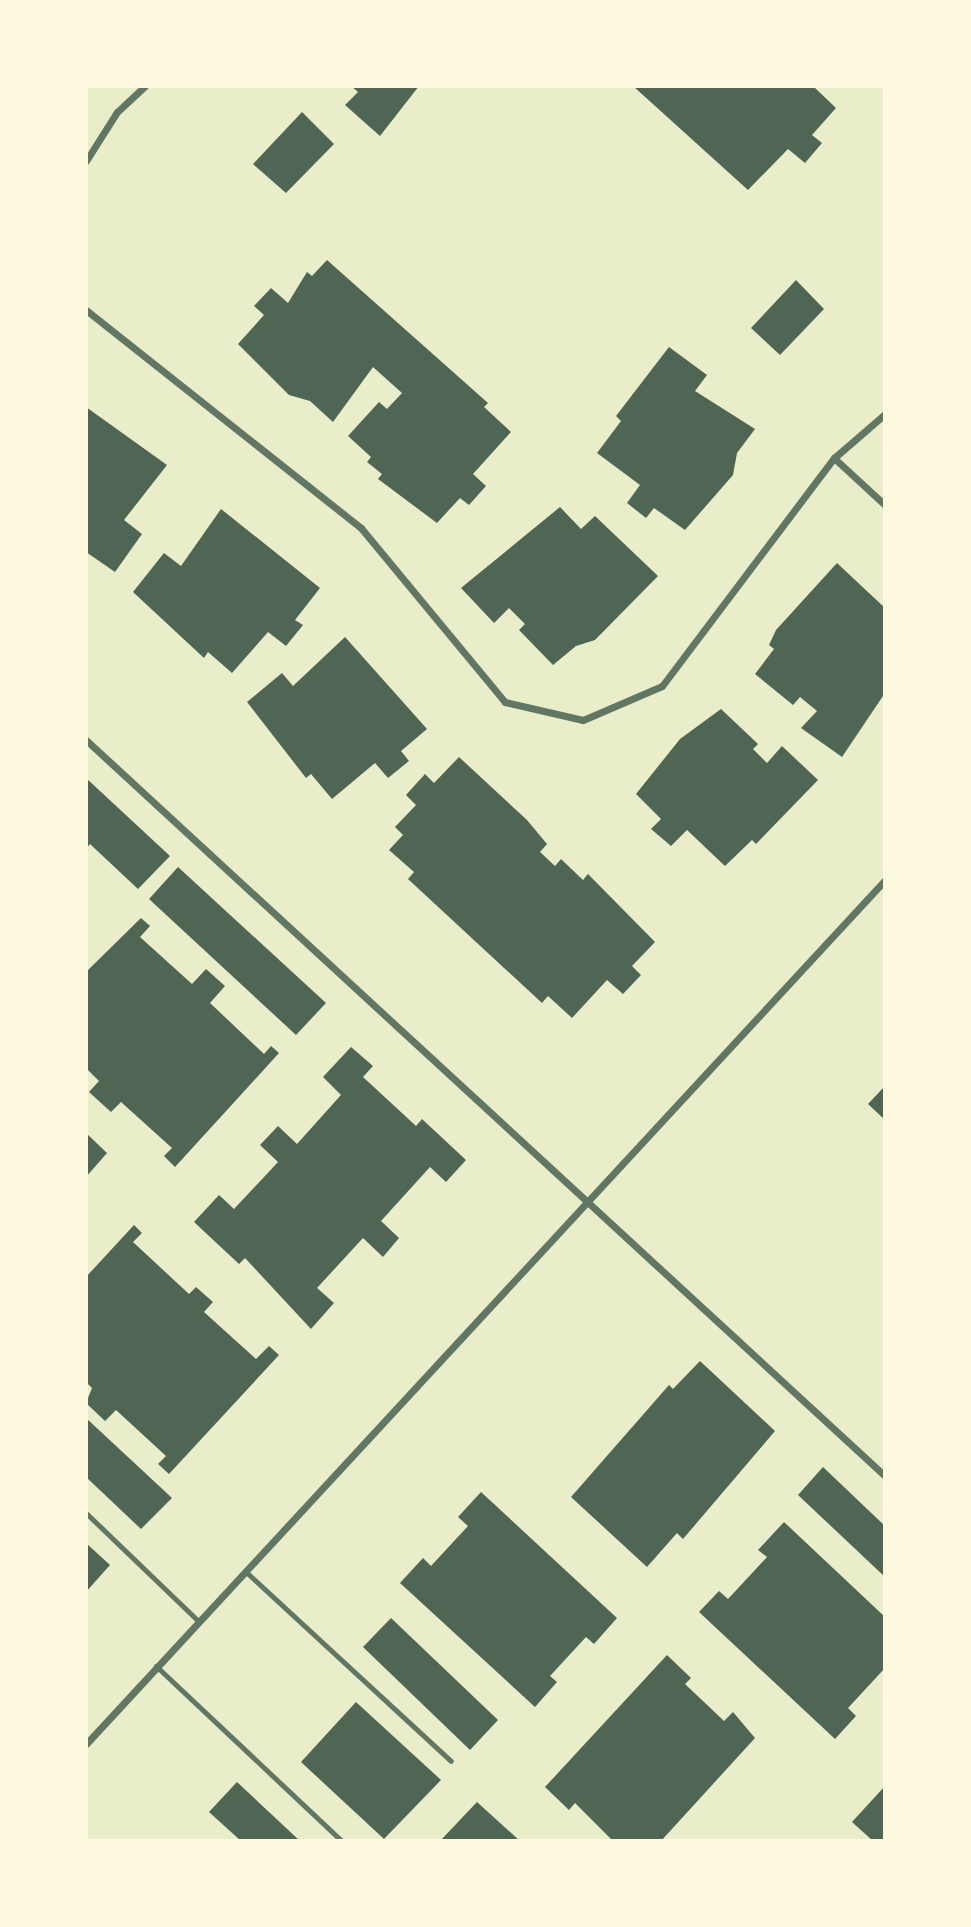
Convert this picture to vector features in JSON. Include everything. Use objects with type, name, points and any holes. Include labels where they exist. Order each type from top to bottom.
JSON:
[{"type":"street","points":[[86,162],[117,112],[145,86]]},
{"type":"street","points":[[86,310],[362,528],[505,702],[583,720],[662,686],[834,458],[884,417]]},
{"type":"street","points":[[834,458],[885,505]]},
{"type":"street","points":[[86,740],[885,1476]]},
{"type":"street","points":[[86,1744],[583,1200],[885,880]]},
{"type":"lane","points":[[86,1513],[197,1620]]},
{"type":"lane","points":[[243,1570],[451,1761]]},
{"type":"lane","points":[[156,1666],[342,1841]]},
{"type":"building","points":[[351,86],[419,86],[380,136],[345,105],[358,92]]},
{"type":"building","points":[[633,86],[813,86],[836,108],[812,135],[822,143],[805,163],[788,149],[748,190]]},
{"type":"building","points":[[302,112],[334,144],[286,193],[253,164]]},
{"type":"building","points":[[327,260],[488,403],[484,407],[511,432],[473,474],[486,486],[469,505],[460,498],[437,523],[378,479],[382,474],[367,462],[371,457],[348,436],[379,402],[387,409],[402,393],[373,367],[333,422],[310,401],[289,395],[238,344],[264,315],[254,306],[271,288],[288,303],[307,272],[312,276]]},
{"type":"building","points":[[796,280],[824,309],[780,355],[751,328]]},
{"type":"building","points":[[669,347],[707,375],[695,391],[755,429],[737,453],[733,475],[685,530],[654,508],[646,518],[627,503],[640,485],[597,453],[621,421],[616,416]]},
{"type":"building","points":[[86,407],[167,465],[124,520],[142,534],[115,572],[86,552]]},
{"type":"building","points":[[560,507],[581,529],[595,516],[658,576],[595,640],[576,646],[553,665],[519,630],[525,624],[509,608],[494,623],[461,588]]},
{"type":"building","points":[[221,509],[320,588],[295,620],[303,625],[286,646],[268,632],[232,673],[208,652],[204,658],[133,592],[164,553],[181,566]]},
{"type":"building","points":[[837,563],[885,608],[885,693],[842,757],[801,728],[817,711],[800,697],[793,705],[755,674],[774,649],[769,645],[776,630]]},
{"type":"building","points":[[345,637],[427,729],[401,751],[409,761],[388,778],[375,763],[332,799],[311,774],[306,778],[247,702],[282,673],[293,686]]},
{"type":"building","points":[[721,709],[758,744],[753,749],[767,763],[782,746],[818,780],[756,844],[752,840],[725,866],[687,830],[671,846],[651,829],[661,819],[636,794],[680,739]]},
{"type":"building","points":[[459,757],[527,820],[547,844],[540,852],[555,866],[561,859],[583,880],[588,874],[655,942],[632,966],[641,975],[623,994],[607,980],[572,1018],[548,996],[542,1003],[408,879],[414,872],[389,850],[403,835],[395,827],[416,805],[406,795],[425,774],[434,783]]},
{"type":"building","points":[[86,778],[170,856],[138,889],[90,844],[86,849]]},
{"type":"building","points":[[178,867],[326,1003],[296,1035],[149,899]]},
{"type":"building","points":[[141,918],[150,926],[140,937],[192,984],[206,969],[225,986],[210,1003],[264,1054],[271,1046],[279,1053],[175,1167],[164,1156],[172,1148],[121,1102],[111,1112],[89,1092],[99,1081],[86,1068],[86,972]]},
{"type":"building","points":[[351,1047],[373,1066],[363,1077],[416,1126],[422,1119],[466,1160],[446,1182],[430,1167],[381,1221],[399,1238],[383,1257],[363,1238],[317,1288],[334,1303],[311,1329],[245,1258],[239,1264],[194,1222],[219,1195],[234,1209],[278,1162],[260,1145],[278,1126],[297,1144],[341,1095],[323,1077]]},
{"type":"building","points":[[885,1086],[885,1120],[868,1104]]},
{"type":"building","points":[[86,1133],[107,1153],[86,1177]]},
{"type":"building","points":[[134,1225],[142,1233],[133,1242],[189,1294],[196,1287],[213,1302],[204,1312],[256,1359],[269,1346],[279,1355],[169,1474],[158,1464],[166,1456],[116,1410],[105,1421],[86,1403],[92,1388],[86,1382],[86,1277]]},
{"type":"building","points":[[700,1361],[775,1431],[683,1539],[677,1533],[647,1567],[571,1497],[669,1385],[673,1389]]},
{"type":"building","points":[[86,1418],[172,1498],[141,1529],[86,1477]]},
{"type":"building","points":[[823,1467],[885,1526],[885,1577],[798,1495]]},
{"type":"building","points":[[481,1492],[617,1618],[594,1644],[586,1637],[550,1676],[557,1682],[535,1707],[400,1583],[423,1558],[431,1566],[468,1526],[458,1517]]},
{"type":"building","points":[[784,1522],[885,1617],[885,1668],[848,1708],[856,1716],[835,1739],[699,1612],[719,1591],[728,1599],[767,1557],[758,1550]]},
{"type":"building","points":[[86,1543],[110,1565],[86,1592]]},
{"type":"building","points":[[391,1618],[498,1720],[470,1750],[363,1647]]},
{"type":"building","points":[[667,1655],[691,1678],[685,1684],[724,1721],[733,1712],[755,1738],[661,1841],[613,1841],[575,1803],[569,1810],[545,1787]]},
{"type":"building","points":[[356,1702],[441,1780],[384,1839],[301,1762]]},
{"type":"building","points":[[237,1782],[300,1841],[241,1841],[209,1812]]},
{"type":"building","points":[[885,1786],[885,1841],[873,1841],[852,1822]]},
{"type":"building","points":[[477,1802],[520,1841],[440,1841]]}]
